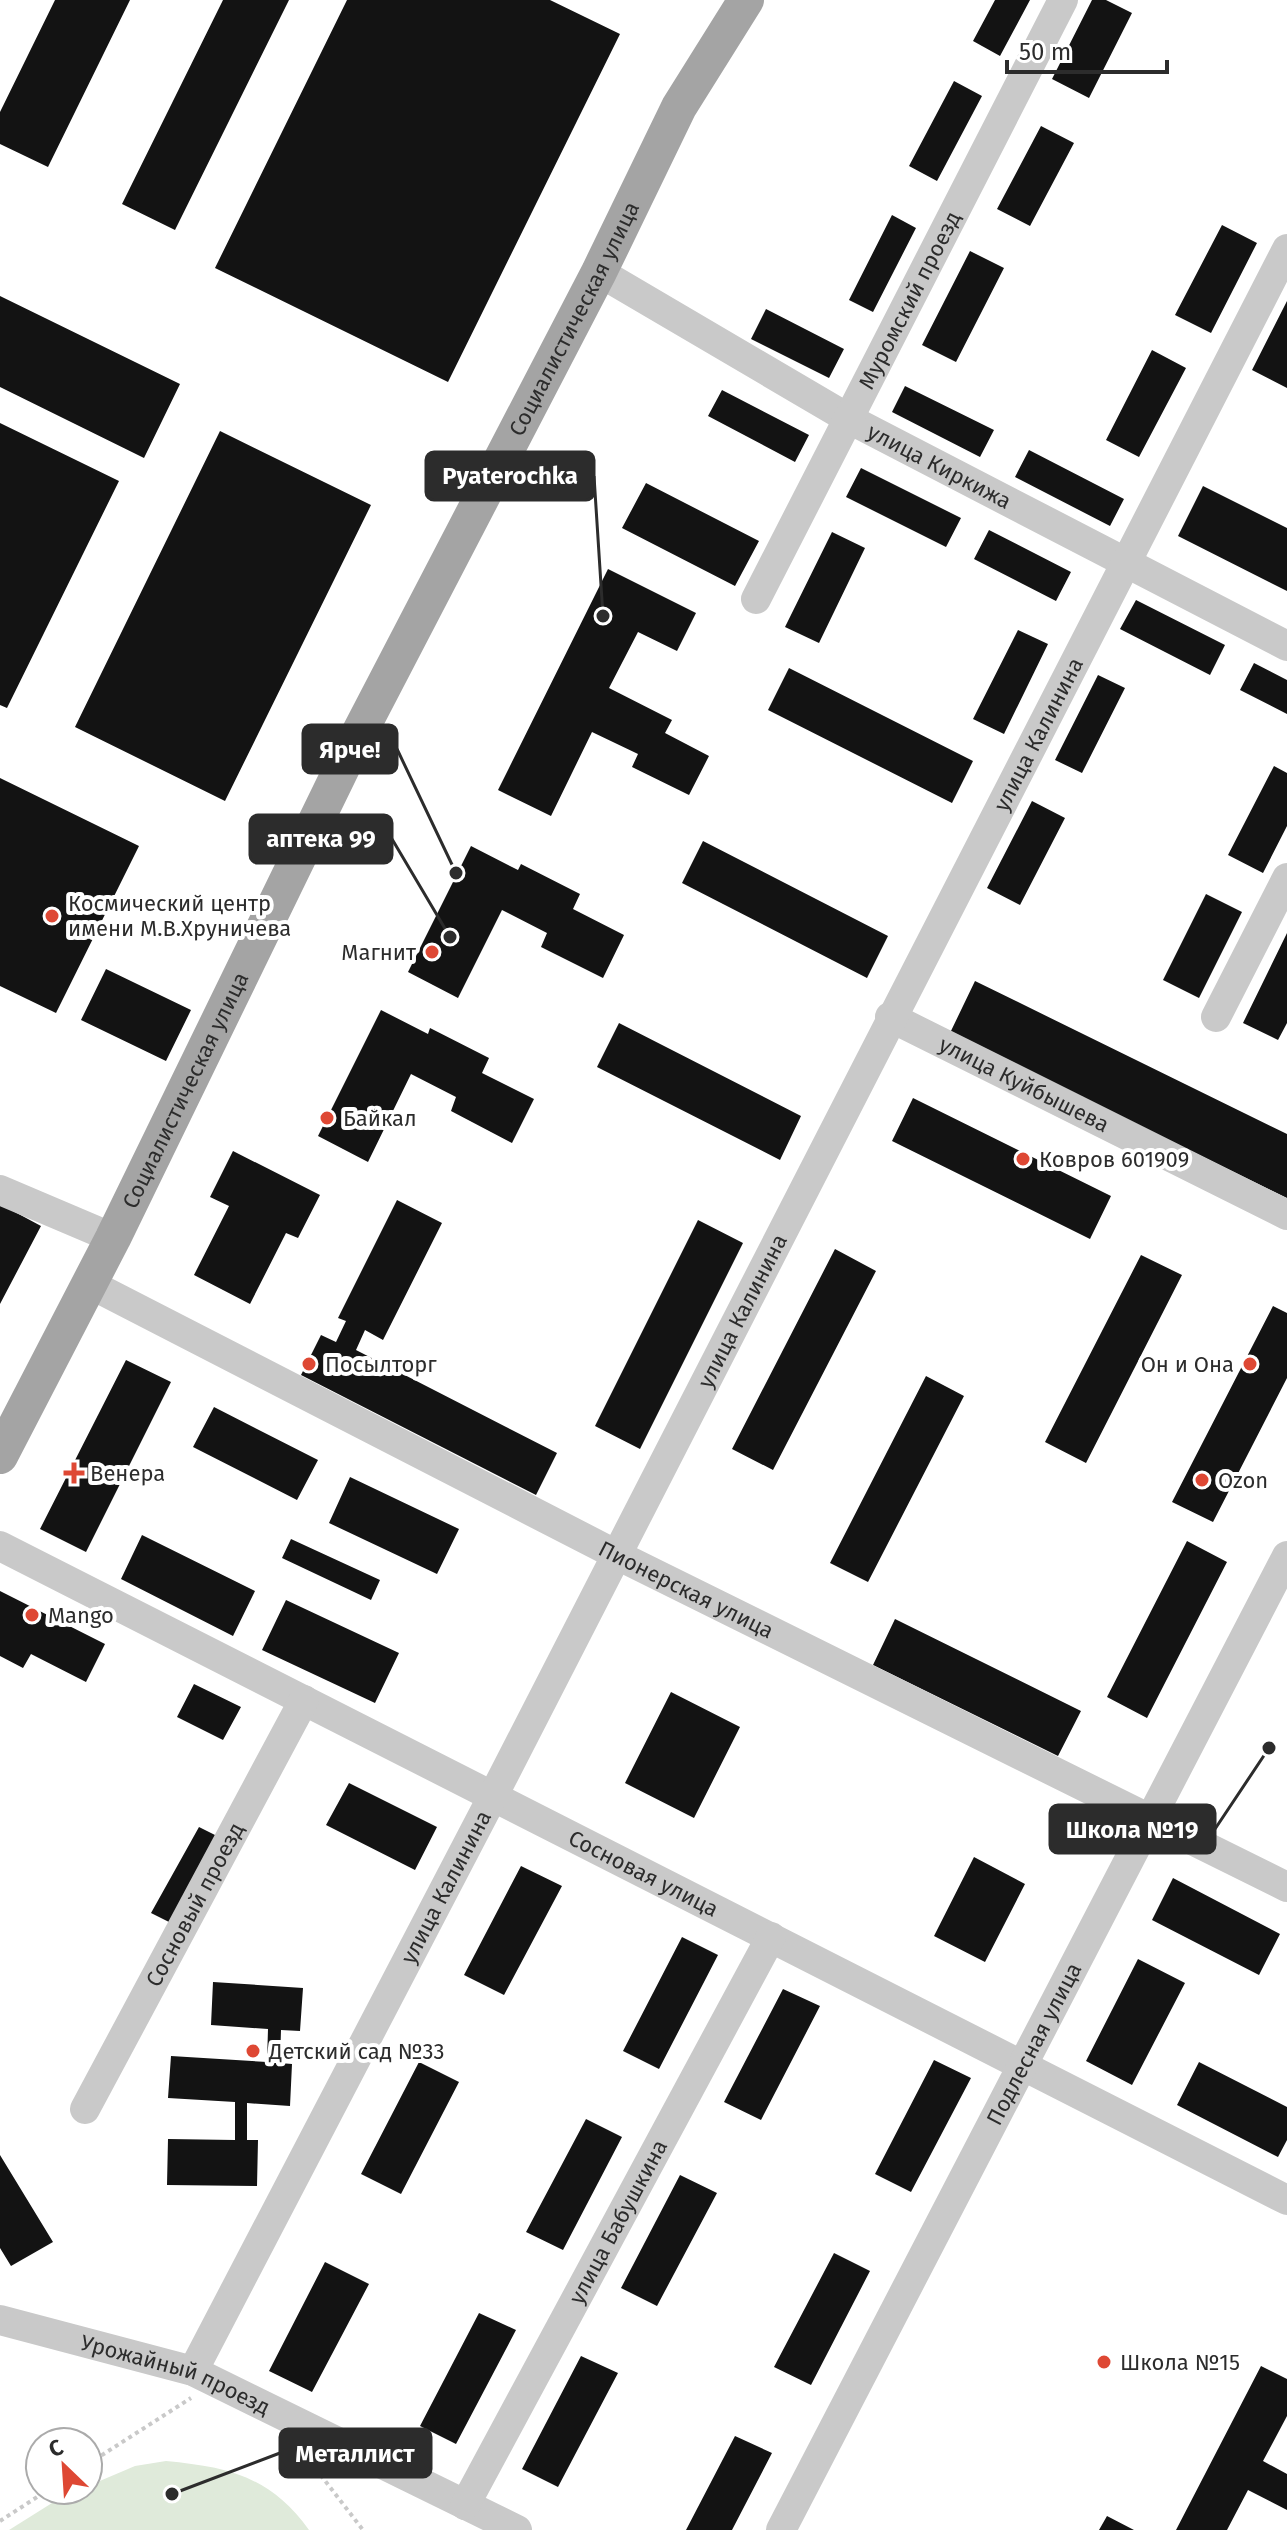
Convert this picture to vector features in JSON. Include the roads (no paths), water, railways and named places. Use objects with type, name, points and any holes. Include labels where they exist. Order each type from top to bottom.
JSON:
[{"type":"main road","name":"Социалистическая улица","points":[[0,1456],[113,1238],[353,745],[599,272],[679,107],[746,0]]},
{"type":"street","name":"Муромский проезд","points":[[756,599],[851,420],[1063,0]]},
{"type":"street","name":"улица Калинина","points":[[205,2376],[615,1554],[890,1017],[1127,565],[1287,249]]},
{"type":"street","name":"улица Киркижа","points":[[599,272],[851,420],[1287,646]]},
{"type":"street","points":[[1216,1017],[1287,878]]},
{"type":"street","name":"улица Куйбышева","points":[[890,1017],[1287,1215]]},
{"type":"street","points":[[0,1190],[113,1238]]},
{"type":"street","name":"Пионерская улица","points":[[90,1284],[615,1554],[1287,1887]]},
{"type":"street","name":"Сосновая улица","points":[[0,1546],[1287,2200]]},
{"type":"street","name":"Подлесная улица","points":[[781,2530],[1287,1556]]},
{"type":"street","name":"Сосновый проезд","points":[[85,2109],[304,1700]]},
{"type":"street","name":"улица Бабушкина","points":[[465,2505],[771,1937]]},
{"type":"street","name":"Урожайный проезд","points":[[0,2320],[205,2376],[517,2530]]},
{"type":"place","name":"Pyaterochka","points":[[603,616]]},
{"type":"place","name":"Ярче!","points":[[456,873]]},
{"type":"place","name":"Космический центр имени М.В.Хруничева","points":[[52,916]]},
{"type":"place","name":"аптека 99","points":[[450,937]]},
{"type":"place","name":"Магнит","points":[[432,952]]},
{"type":"place","name":"Байкал","points":[[327,1118]]},
{"type":"place","name":"Ковров 601909","points":[[1023,1159]]},
{"type":"place","name":"Посылторг","points":[[309,1364]]},
{"type":"place","name":"Он и Она","points":[[1250,1364]]},
{"type":"place","name":"Венера","points":[[74,1473]]},
{"type":"place","name":"Ozon","points":[[1202,1480]]},
{"type":"place","name":"Mango","points":[[32,1615]]},
{"type":"place","name":"Школа №19","points":[[1269,1748]]},
{"type":"place","name":"Детский сад №33","points":[[253,2051]]},
{"type":"place","name":"Школа №15","points":[[1104,2362]]},
{"type":"place","name":"Металлист","points":[[172,2494]]}]
